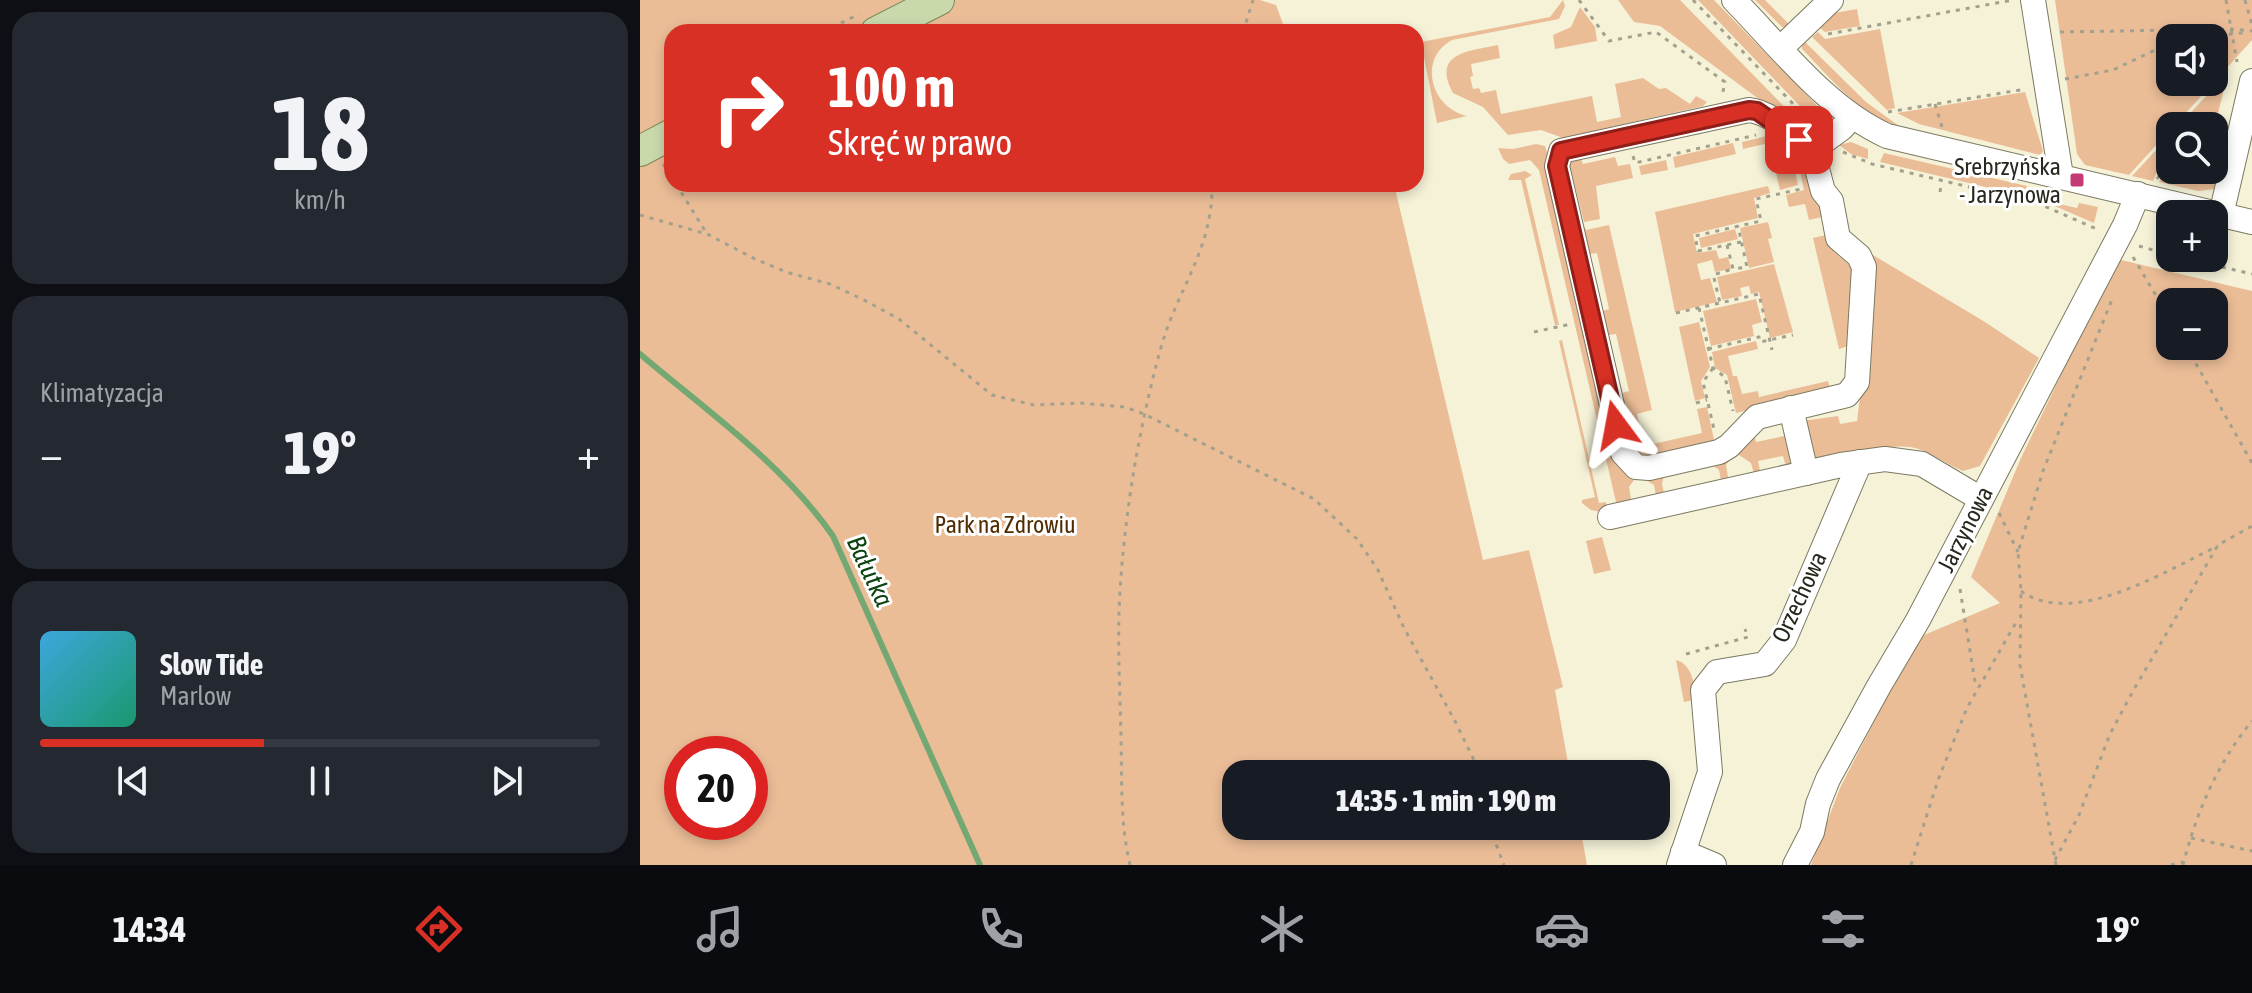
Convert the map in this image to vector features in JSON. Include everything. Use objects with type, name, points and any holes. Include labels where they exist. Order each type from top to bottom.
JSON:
[{"type":"main road","points":[[869,22],[939,0]]},
{"type":"main road","points":[[640,151],[664,138]]},
{"type":"street","points":[[1734,0],[1852,117],[1887,136],[2061,176],[2147,190],[2177,200]]},
{"type":"street","points":[[1781,48],[1831,0]]},
{"type":"street","points":[[2033,0],[2061,176]]},
{"type":"street","points":[[2223,200],[2244,71]]},
{"type":"street","points":[[1757,111],[1812,150],[1823,191],[1831,201],[1838,238],[1859,256],[1864,267],[1857,382],[1847,395],[1757,417],[1728,438],[1649,468],[1636,467],[1623,453],[1557,159],[1561,151],[1740,112],[1757,111]]},
{"type":"street","points":[[1812,150],[1852,117]]},
{"type":"street","name":"Jarzynowa","points":[[1795,865],[1812,832],[1828,779],[1950,558],[2125,225],[2147,190]]},
{"type":"street","points":[[2228,217],[2252,222]]},
{"type":"street","points":[[1810,227],[1834,220]]},
{"type":"street","points":[[1791,408],[1806,473]]},
{"type":"street","points":[[1610,517],[1806,473],[1885,459],[1922,464],[1981,499]]},
{"type":"street","name":"Orzechowa","points":[[1681,859],[1710,772],[1703,690],[1717,672],[1765,664],[1784,640],[1860,462]]},
{"type":"street","points":[[1681,859],[1714,865]]},
{"type":"path","points":[[1246,24],[1253,0]]},
{"type":"path","points":[[1579,0],[1609,41],[1656,32],[1725,82],[1723,94],[1716,102]]},
{"type":"path","points":[[1810,21],[1825,35],[2015,0]]},
{"type":"path","points":[[2226,0],[2244,71]]},
{"type":"path","points":[[2245,0],[2252,25]]},
{"type":"path","points":[[2054,32],[2252,32]]},
{"type":"path","points":[[2228,33],[2232,32]]},
{"type":"path","points":[[1885,113],[2113,70],[2156,50]]},
{"type":"path","points":[[1935,104],[1945,136]]},
{"type":"path","points":[[1628,137],[1635,163],[1756,135]]},
{"type":"path","points":[[2147,190],[2156,178]]},
{"type":"path","points":[[1940,192],[1941,186]]},
{"type":"path","points":[[1741,242],[1698,251],[1695,236],[1761,221],[1756,199],[1802,189]]},
{"type":"path","points":[[681,192],[707,234]]},
{"type":"path","points":[[1130,865],[1123,814],[1120,592],[1144,414],[1170,319],[1204,246],[1212,192]]},
{"type":"path","points":[[640,215],[707,234],[786,272],[830,284],[899,319],[992,395],[1034,405],[1080,403],[1125,407],[1314,499],[1357,539],[1378,570],[1404,628],[1473,760]]},
{"type":"path","points":[[1720,303],[1715,276],[1747,267],[1738,226]]},
{"type":"path","points":[[1727,245],[1733,269]]},
{"type":"path","points":[[2126,263],[2130,252],[2156,296]]},
{"type":"path","points":[[2228,268],[2252,274]]},
{"type":"path","points":[[1676,313],[1759,294],[1772,350]]},
{"type":"path","points":[[2018,552],[2043,471],[2113,298]]},
{"type":"path","points":[[1699,308],[1713,368],[1725,377],[1728,438]]},
{"type":"path","points":[[1534,332],[1571,324]]},
{"type":"path","points":[[1708,349],[1759,337],[1760,342],[1793,335]]},
{"type":"path","points":[[2194,360],[2252,463]]},
{"type":"path","points":[[1713,368],[1703,382],[1707,400],[1728,438]]},
{"type":"path","points":[[1696,403],[1707,400]]},
{"type":"path","points":[[1981,499],[2002,514],[2018,552],[2020,665],[2056,863]]},
{"type":"path","points":[[2021,591],[2033,600],[2054,605],[2111,595],[2252,526]]},
{"type":"path","points":[[2056,863],[2079,815],[2110,734],[2218,545]]},
{"type":"path","points":[[1950,558],[1962,597],[1976,688]]},
{"type":"path","points":[[1911,865],[1949,751],[1976,688],[2020,616]]},
{"type":"path","points":[[1686,654],[1748,637],[1745,629]]},
{"type":"path","points":[[2171,865],[2184,863],[2214,778],[2252,721]]},
{"type":"path","points":[[2191,838],[2252,851]]},
{"type":"path","points":[[1494,840],[1504,865]]},
{"type":"green space","name":"Park na Zdrowiu","points":[[640,0],[1260,0],[1276,5],[1283,24],[664,24],[664,192],[1396,192],[1483,560],[1529,550],[1563,687],[1555,690],[1568,760],[1222,760],[1222,840],[1583,840],[1587,865],[640,865]]},
{"type":"green space","points":[[1563,0],[1565,6],[1559,19],[1452,40],[1441,48],[1432,70],[1437,93],[1455,111],[1467,116],[1437,123],[1424,57],[1424,41],[1550,17]]},
{"type":"green space","points":[[1618,0],[1680,0],[1812,135],[1810,137],[1660,26],[1634,22]]},
{"type":"green space","points":[[1698,0],[1714,0],[1825,114],[1828,124],[1823,130]]},
{"type":"green space","points":[[1755,0],[1765,0],[1792,27],[1782,27]]},
{"type":"green space","points":[[2055,0],[2252,0],[2252,40],[2228,67],[2228,24],[2156,24],[2156,96],[2201,96],[2187,112],[2156,112],[2156,145],[2129,175],[2085,165],[2077,154]]},
{"type":"green space","points":[[1580,7],[1595,27],[1597,41],[1555,49],[1553,35],[1571,27]]},
{"type":"green space","points":[[1857,9],[1860,26],[1825,32],[1820,28],[1834,13]]},
{"type":"green space","points":[[1880,29],[1895,108],[1887,110],[1812,37],[1818,32],[1825,39]]},
{"type":"green space","points":[[1802,39],[1866,102],[1899,126],[1858,105],[1802,49]]},
{"type":"green space","points":[[1498,45],[1500,58],[1471,64],[1473,76],[1470,77],[1473,89],[1479,88],[1481,93],[1496,90],[1501,114],[1592,96],[1597,122],[1621,117],[1615,84],[1643,78],[1690,104],[1696,96],[1707,102],[1703,106],[1563,138],[1541,130],[1508,135],[1483,107],[1453,93],[1447,80],[1447,69],[1456,56]]},
{"type":"green space","points":[[2025,92],[2043,151],[2040,155],[1919,124],[1897,113]]},
{"type":"green space","points":[[2206,96],[2222,96],[2218,112],[2191,112]]},
{"type":"green space","points":[[1771,135],[1790,148],[1798,185],[1780,190],[1769,143],[1743,149],[1742,142]]},
{"type":"green space","points":[[1851,142],[1868,149],[1868,159],[1851,154],[1839,145]]},
{"type":"green space","points":[[1733,143],[1736,154],[1675,168],[1673,157]]},
{"type":"green space","points":[[1536,144],[1545,146],[1547,152],[1612,455],[1664,476],[1665,498],[1657,500],[1654,485],[1642,478],[1634,480],[1629,487],[1632,505],[1618,505],[1616,502],[1539,170],[1530,160],[1509,164],[1498,148],[1513,149]]},
{"type":"green space","points":[[1799,148],[1822,217],[1809,220],[1805,204],[1789,207],[1786,195],[1804,190],[1796,152]]},
{"type":"green space","points":[[2156,150],[2153,181],[2132,176]]},
{"type":"green space","points":[[1884,153],[2027,186],[2026,190],[2033,192],[2032,198],[1880,162]]},
{"type":"green space","points":[[1580,157],[1583,164],[1615,157],[1618,166],[1630,164],[1633,178],[1596,186],[1600,219],[1584,222],[1573,178],[1566,179],[1570,162]]},
{"type":"green space","points":[[1666,160],[1668,170],[1641,175],[1639,166]]},
{"type":"green space","points":[[1525,171],[1532,175],[1525,179],[1559,325],[1555,325],[1521,180],[1508,180],[1511,174]]},
{"type":"green space","points":[[2168,184],[2217,184],[2215,189],[2198,191]]},
{"type":"green space","points":[[1768,186],[1770,193],[1754,198],[1758,218],[1693,234],[1697,253],[1716,250],[1719,259],[1728,257],[1731,269],[1715,272],[1712,260],[1697,264],[1701,280],[1710,278],[1717,302],[1675,312],[1655,212]]},
{"type":"green space","points":[[2045,194],[2060,198],[2059,204],[2077,208],[2079,203],[2098,207],[2094,223],[2043,201]]},
{"type":"green space","points":[[1768,222],[1772,238],[1768,239],[1774,262],[1749,268],[1740,228]]},
{"type":"green space","points":[[1609,225],[1652,410],[1637,414],[1644,446],[1702,433],[1697,409],[1707,407],[1715,444],[1647,460],[1632,455],[1615,395],[1629,391],[1616,334],[1602,336],[1597,313],[1609,309],[1597,253],[1583,255],[1577,228],[1584,226],[1586,230]]},
{"type":"green space","points":[[1735,229],[1738,239],[1701,248],[1699,238]]},
{"type":"green space","points":[[1826,235],[1834,252],[1852,267],[1848,346],[1839,349],[1813,238]]},
{"type":"green space","points":[[1873,255],[2039,358],[1980,466],[1963,471],[1910,447],[1885,448],[1837,458],[1814,458],[1802,421],[1838,416],[1840,424],[1857,421]]},
{"type":"green space","points":[[2117,259],[2156,268],[2156,272],[2172,272],[2252,291],[2252,865],[1811,865],[1840,788],[1917,638],[2000,603],[1971,577],[2021,458]]},
{"type":"green space","points":[[1774,264],[1793,332],[1770,338],[1759,292],[1751,294],[1749,286],[1740,288],[1742,296],[1722,300],[1717,277]]},
{"type":"green space","points":[[1756,299],[1762,322],[1752,325],[1754,336],[1711,346],[1703,311]]},
{"type":"green space","points":[[1699,322],[1710,367],[1701,381],[1705,398],[1695,401],[1679,327]]},
{"type":"green space","points":[[1562,340],[1599,503],[1606,502],[1601,512],[1591,510],[1582,503],[1582,500],[1595,497],[1559,341]]},
{"type":"green space","points":[[1756,341],[1758,349],[1728,356],[1742,394],[1758,391],[1759,397],[1828,381],[1828,392],[1736,413],[1727,375],[1715,368],[1712,352]]},
{"type":"green space","points":[[1754,434],[1756,442],[1789,435],[1793,465],[1787,470],[1783,456],[1758,461],[1761,476],[1755,477],[1751,463],[1739,455],[1732,457],[1726,465],[1729,483],[1722,485],[1719,470],[1712,465],[1743,450]]},
{"type":"green space","points":[[1602,537],[1611,570],[1594,574],[1586,541]]},
{"type":"green space","points":[[1676,660],[1686,666],[1692,676],[1694,700],[1684,702]]},
{"type":"waterway","name":"Bałutka","points":[[640,354],[767,461],[833,536],[980,865]]},
{"type":"place","name":"Srebrzyńska - Jarzynowa","points":[[2077,180]]},
{"type":"route","points":[[1616,425],[1557,166],[1558,155],[1561,151],[1749,110],[1771,119],[1799,140]]}]
